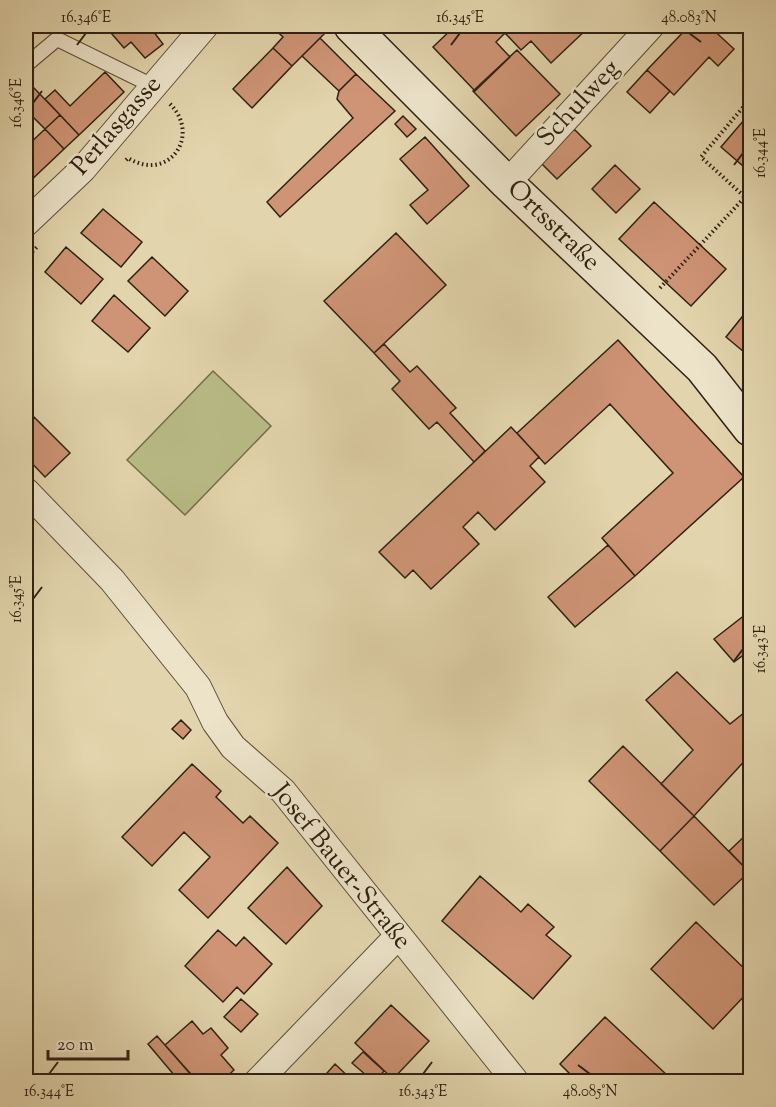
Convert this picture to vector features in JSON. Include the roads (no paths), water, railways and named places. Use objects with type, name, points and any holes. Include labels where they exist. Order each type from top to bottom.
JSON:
[{"type":"street","name":"Perlasgasse","points":[[26,223],[83,169],[205,26]]},
{"type":"street","name":"Ortsstraße","points":[[351,26],[507,183],[702,368],[750,429]]},
{"type":"street","name":"Schulweg","points":[[507,183],[651,26]]},
{"type":"street","name":"Josef Bauer-Straße","points":[[26,491],[112,580],[198,687],[215,722],[233,747],[283,791],[397,937],[516,1082]]},
{"type":"street","points":[[257,1082],[397,937]]},
{"type":"lane","points":[[26,65],[57,39],[153,86]]}]
